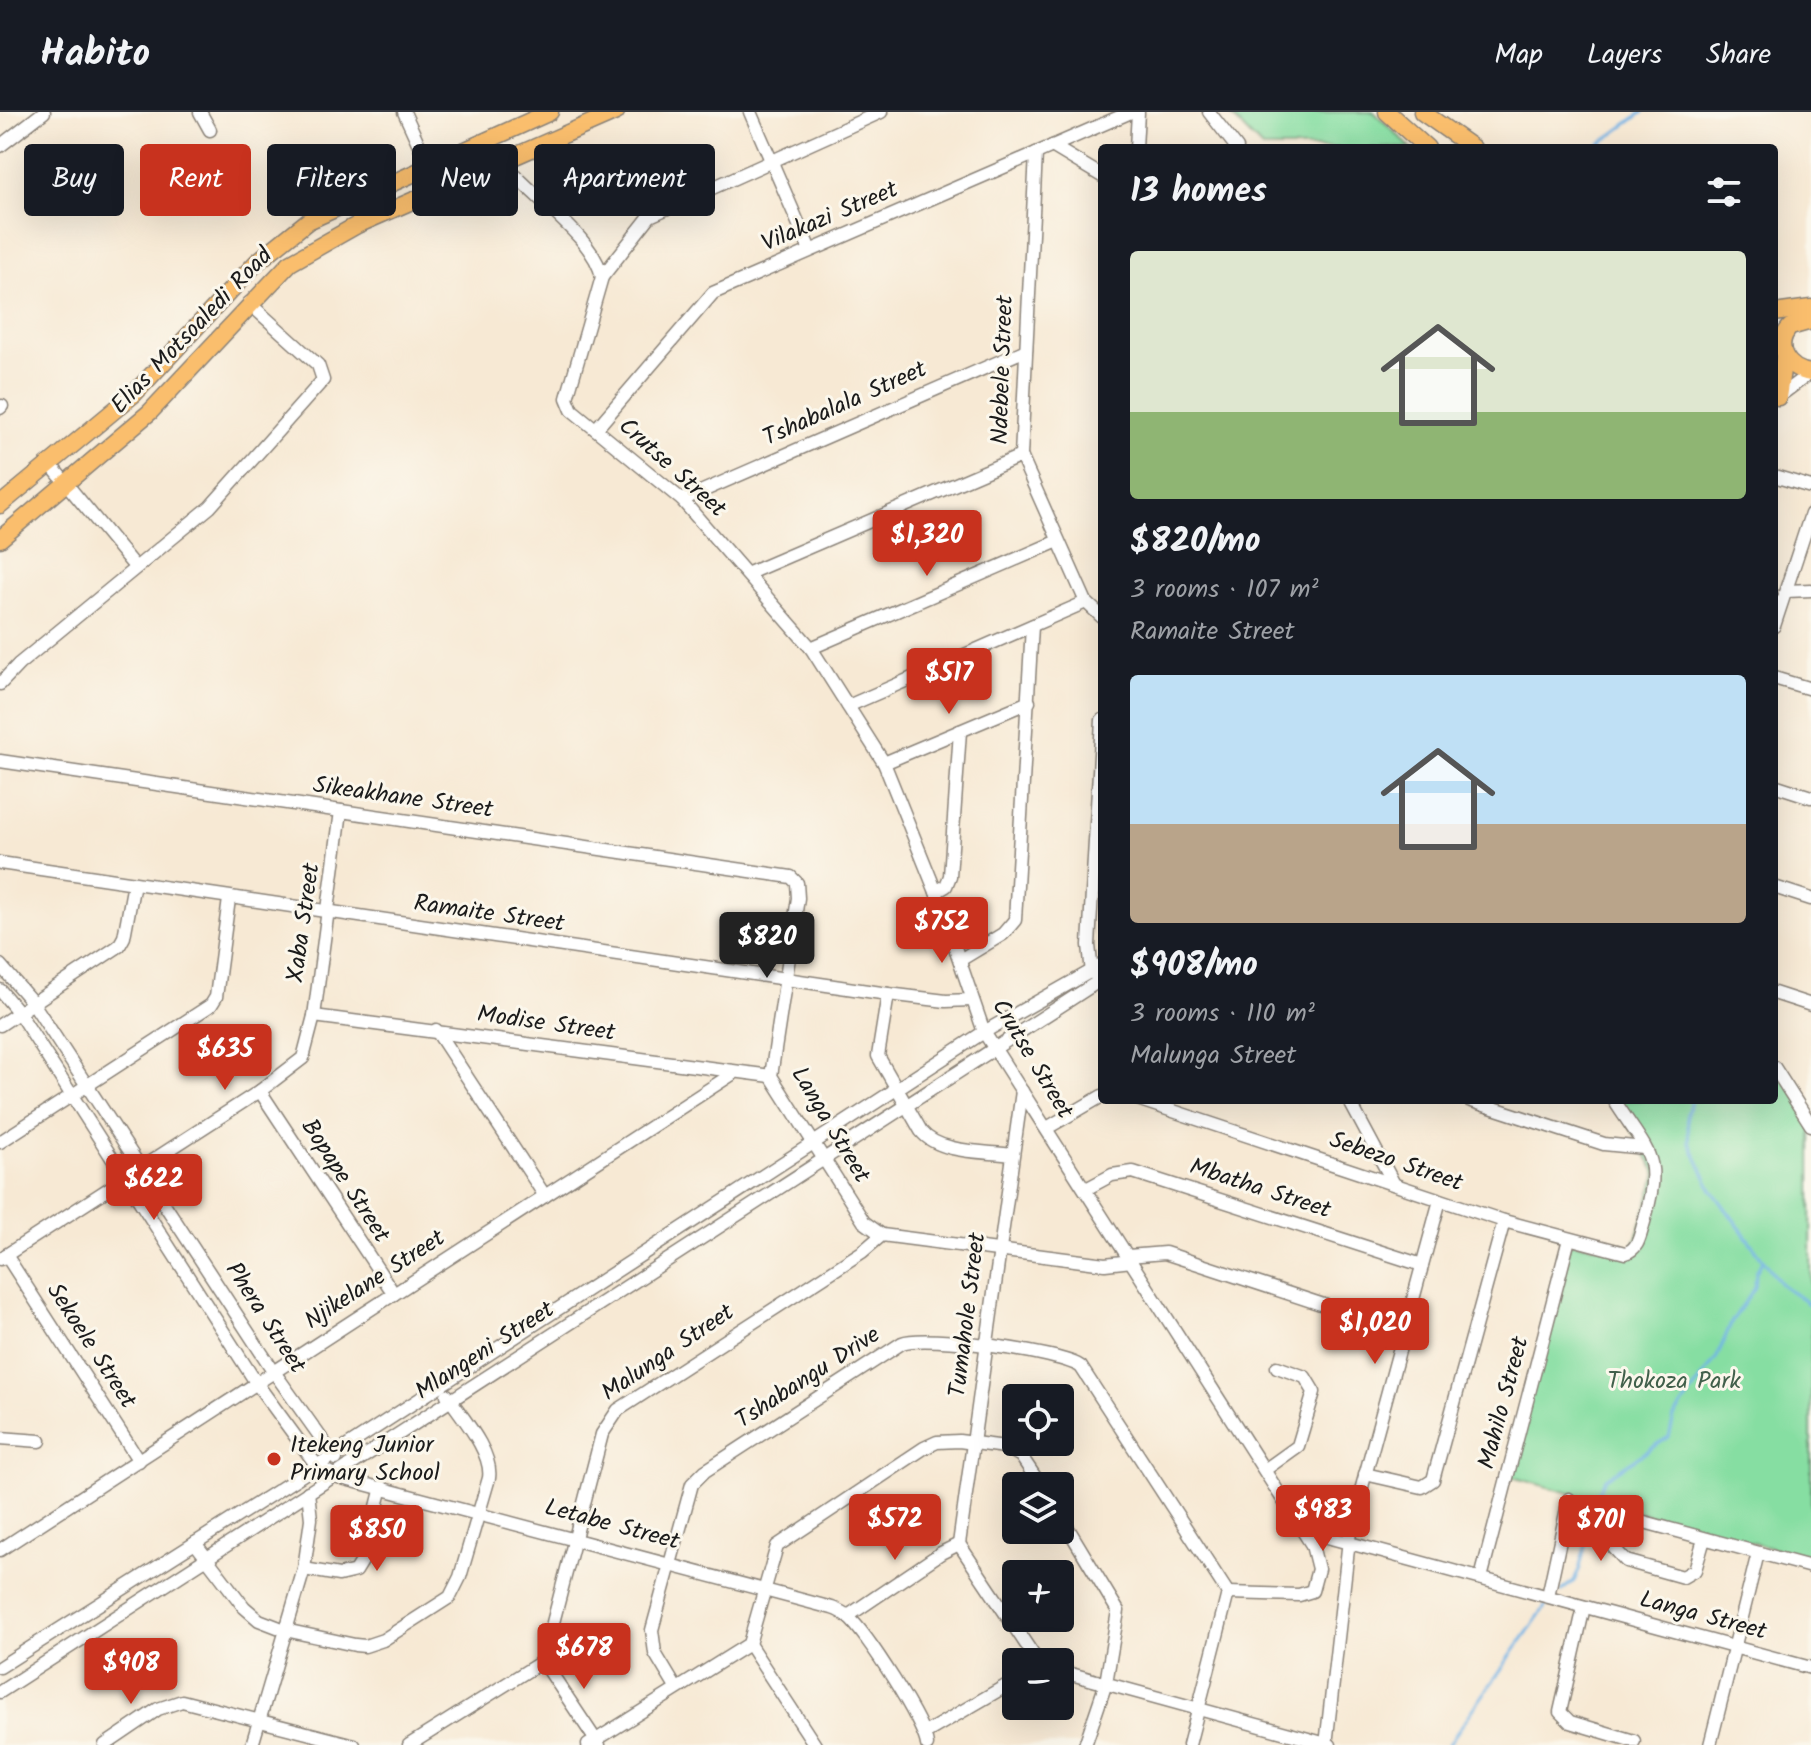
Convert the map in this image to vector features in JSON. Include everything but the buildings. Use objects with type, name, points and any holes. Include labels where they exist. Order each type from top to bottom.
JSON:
[{"type":"main road","name":"Elias Motsoaledi Road","points":[[475,144],[550,112]]},
{"type":"main road","name":"Elias Motsoaledi Road","points":[[518,154],[616,112]]},
{"type":"main road","points":[[1387,112],[1423,144]]},
{"type":"main road","points":[[1422,112],[1467,144]]},
{"type":"main road","name":"Elias Motsoaledi Road","points":[[0,505],[134,394],[277,244],[308,221],[412,172]]},
{"type":"main road","name":"Elias Motsoaledi Road","points":[[0,539],[150,412],[282,269],[318,244],[412,201]]},
{"type":"main road","points":[[1778,315],[1811,308]]},
{"type":"main road","points":[[1778,387],[1783,338],[1794,324]]},
{"type":"main road","points":[[1783,357],[1811,373]]},
{"type":"street","points":[[0,146],[44,112]]},
{"type":"street","points":[[200,112],[210,130]]},
{"type":"street","points":[[404,112],[418,144]]},
{"type":"street","points":[[750,112],[810,250]]},
{"type":"street","points":[[518,180],[588,247],[602,277],[650,216],[881,112]]},
{"type":"street","name":"Vilakazi Street","points":[[596,429],[713,293],[1131,112]]},
{"type":"street","points":[[1136,144],[1138,112]]},
{"type":"street","points":[[1209,112],[1234,144]]},
{"type":"street","points":[[486,139],[489,144]]},
{"type":"street","points":[[1052,146],[1098,174]]},
{"type":"street","name":"Ndebele Street","points":[[1036,153],[1021,456],[1086,602],[1098,613]]},
{"type":"street","name":"Crutse Street","points":[[602,277],[567,392],[572,410],[682,500],[749,573],[811,648],[884,763],[936,892],[984,1032],[1305,1531],[1318,1569],[1312,1591],[1299,1595],[1228,1593]]},
{"type":"street","points":[[0,684],[230,487],[323,380],[318,365],[249,303]]},
{"type":"street","name":"Tshabalala Street","points":[[682,500],[1026,350]]},
{"type":"street","points":[[1778,398],[1811,373]]},
{"type":"street","points":[[749,573],[1021,456]]},
{"type":"street","points":[[50,464],[135,567]]},
{"type":"street","points":[[1778,477],[1811,487]]},
{"type":"street","points":[[1778,614],[1811,514]]},
{"type":"street","points":[[811,648],[1058,541]]},
{"type":"street","points":[[1786,591],[1811,590]]},
{"type":"street","points":[[848,706],[1086,602]]},
{"type":"street","points":[[960,960],[1003,934],[1015,920],[1032,626]]},
{"type":"street","points":[[1778,679],[1804,687],[1811,678]]},
{"type":"street","points":[[884,763],[1029,702]]},
{"type":"street","points":[[936,892],[946,886],[950,876],[960,731]]},
{"type":"street","name":"Sikeakhane Street","points":[[0,761],[784,875],[797,883]]},
{"type":"street","points":[[1778,786],[1811,797]]},
{"type":"street","name":"Xaba Street","points":[[3,1257],[260,1091],[303,1058],[314,1016],[341,811]]},
{"type":"street","name":"Ramaite Street","points":[[0,863],[327,914],[786,977],[888,994],[946,1001],[971,1000]]},
{"type":"street","points":[[0,1025],[119,946],[124,937],[134,883]]},
{"type":"street","name":"Langa Street","points":[[797,883],[798,898],[771,1076],[864,1222],[882,1235]]},
{"type":"street","points":[[1096,967],[1098,884]]},
{"type":"street","points":[[1778,888],[1811,899]]},
{"type":"street","points":[[0,1142],[214,1001],[229,899]]},
{"type":"street","name":"Phera Street","points":[[0,965],[33,1003],[274,1372],[332,1456],[345,1468]]},
{"type":"street","name":"Mlangeni Street","points":[[0,1667],[317,1466],[984,1032],[1096,967]]},
{"type":"street","name":"Mlangeni Street","points":[[0,1692],[906,1107],[994,1047],[1098,983]]},
{"type":"street","name":"Phera Street","points":[[0,990],[19,1013],[257,1384],[317,1466]]},
{"type":"street","points":[[888,994],[878,1056],[895,1091],[921,1131],[934,1143],[1012,1155]]},
{"type":"street","points":[[1778,994],[1811,1005]]},
{"type":"street","name":"Modise Street","points":[[314,1016],[771,1076]]},
{"type":"street","points":[[436,1030],[545,1196]]},
{"type":"street","name":"Njikelane Street","points":[[0,1550],[734,1073]]},
{"type":"street","points":[[1778,1073],[1811,1125]]},
{"type":"street","name":"Bopape Street","points":[[260,1091],[394,1294]]},
{"type":"street","name":"Tumahole Street","points":[[959,1544],[1022,1091]]},
{"type":"street","points":[[1047,1128],[1098,1098]]},
{"type":"street","points":[[1796,1102],[1811,1107]]},
{"type":"street","name":"Sebezo Street","points":[[1152,1104],[1504,1221],[1621,1253],[1632,1251],[1637,1243],[1654,1183],[1653,1166],[1644,1148]]},
{"type":"street","points":[[1351,1104],[1394,1184]]},
{"type":"street","points":[[1481,1104],[1604,1144],[1644,1148]]},
{"type":"street","points":[[1616,1104],[1644,1148]]},
{"type":"street","name":"Mbatha Street","points":[[1086,1189],[1122,1172],[1133,1172],[1422,1265]]},
{"type":"street","points":[[1074,1675],[1328,1745],[1348,1540],[1440,1200]]},
{"type":"street","points":[[1365,1474],[1422,1487],[1433,1480],[1504,1221]]},
{"type":"street","points":[[882,1235],[1105,1264],[1158,1252],[1403,1331]]},
{"type":"street","name":"Malunga Street","points":[[543,1661],[602,1434],[610,1416],[862,1252],[882,1235]]},
{"type":"street","name":"Mahilo Street","points":[[1481,1578],[1569,1239]]},
{"type":"street","name":"Sekoele Street","points":[[3,1257],[139,1461]]},
{"type":"street","name":"Tshabangu Drive","points":[[676,1688],[651,1642],[668,1563],[689,1492],[705,1471],[902,1343],[929,1339],[1065,1358],[1081,1367],[1228,1593]]},
{"type":"street","points":[[1266,1469],[1287,1457],[1298,1446],[1314,1392],[1305,1377],[1277,1367]]},
{"type":"street","points":[[195,1543],[205,1558],[218,1568],[253,1616],[285,1630],[365,1646],[383,1640],[450,1597],[460,1577],[491,1470],[441,1385]]},
{"type":"street","points":[[0,1438],[40,1441]]},
{"type":"street","points":[[409,1745],[543,1661],[594,1743],[749,1644],[777,1546],[924,1448],[948,1441],[1014,1451],[1030,1472]]},
{"type":"street","name":"Letabe Street","points":[[317,1466],[333,1475],[764,1589],[832,1608],[848,1616]]},
{"type":"street","name":"Letabe Street","points":[[345,1468],[363,1481]]},
{"type":"street","points":[[304,1569],[339,1575],[356,1571],[364,1558],[382,1487]]},
{"type":"street","points":[[252,1745],[304,1569],[311,1519],[308,1492]]},
{"type":"street","points":[[1548,1596],[1569,1499]]},
{"type":"street","points":[[1704,1539],[1695,1570],[1683,1577],[1626,1561],[1614,1548],[1619,1527],[1633,1519],[1811,1567]]},
{"type":"street","name":"Langa Street","points":[[1305,1531],[1348,1540],[1811,1668]]},
{"type":"street","points":[[208,1534],[218,1550],[218,1568]]},
{"type":"street","points":[[1074,1538],[1118,1611],[1106,1683],[1085,1745]]},
{"type":"street","points":[[1002,1689],[926,1739],[848,1616],[959,1544],[1029,1648]]},
{"type":"street","points":[[1726,1745],[1710,1743],[1758,1553]]},
{"type":"street","points":[[1189,1745],[1228,1593]]},
{"type":"street","points":[[1584,1607],[1560,1700],[1560,1712],[1570,1722],[1634,1741]]},
{"type":"street","points":[[749,1644],[815,1745]]},
{"type":"street","points":[[105,1745],[175,1701],[354,1745]]},
{"type":"green space","points":[[1227,112],[1374,112],[1407,144],[1258,144]]},
{"type":"green space","name":"Thokoza Park","points":[[1778,1067],[1811,1119],[1811,1559],[1508,1476],[1570,1243],[1632,1250],[1657,1174],[1617,1104],[1778,1104]]},
{"type":"waterway","points":[[1599,144],[1643,112]]},
{"type":"waterway","points":[[1690,1104],[1687,1114],[1689,1142],[1712,1190],[1781,1284],[1811,1306]]},
{"type":"waterway","points":[[1561,1591],[1574,1581],[1579,1571],[1599,1490],[1606,1478],[1669,1437],[1674,1417],[1717,1357],[1732,1321],[1755,1287],[1756,1272],[1763,1260]]},
{"type":"waterway","points":[[1448,1745],[1547,1604]]},
{"type":"place","name":"Itekeng Junior Primary School","points":[[274,1459]]}]
